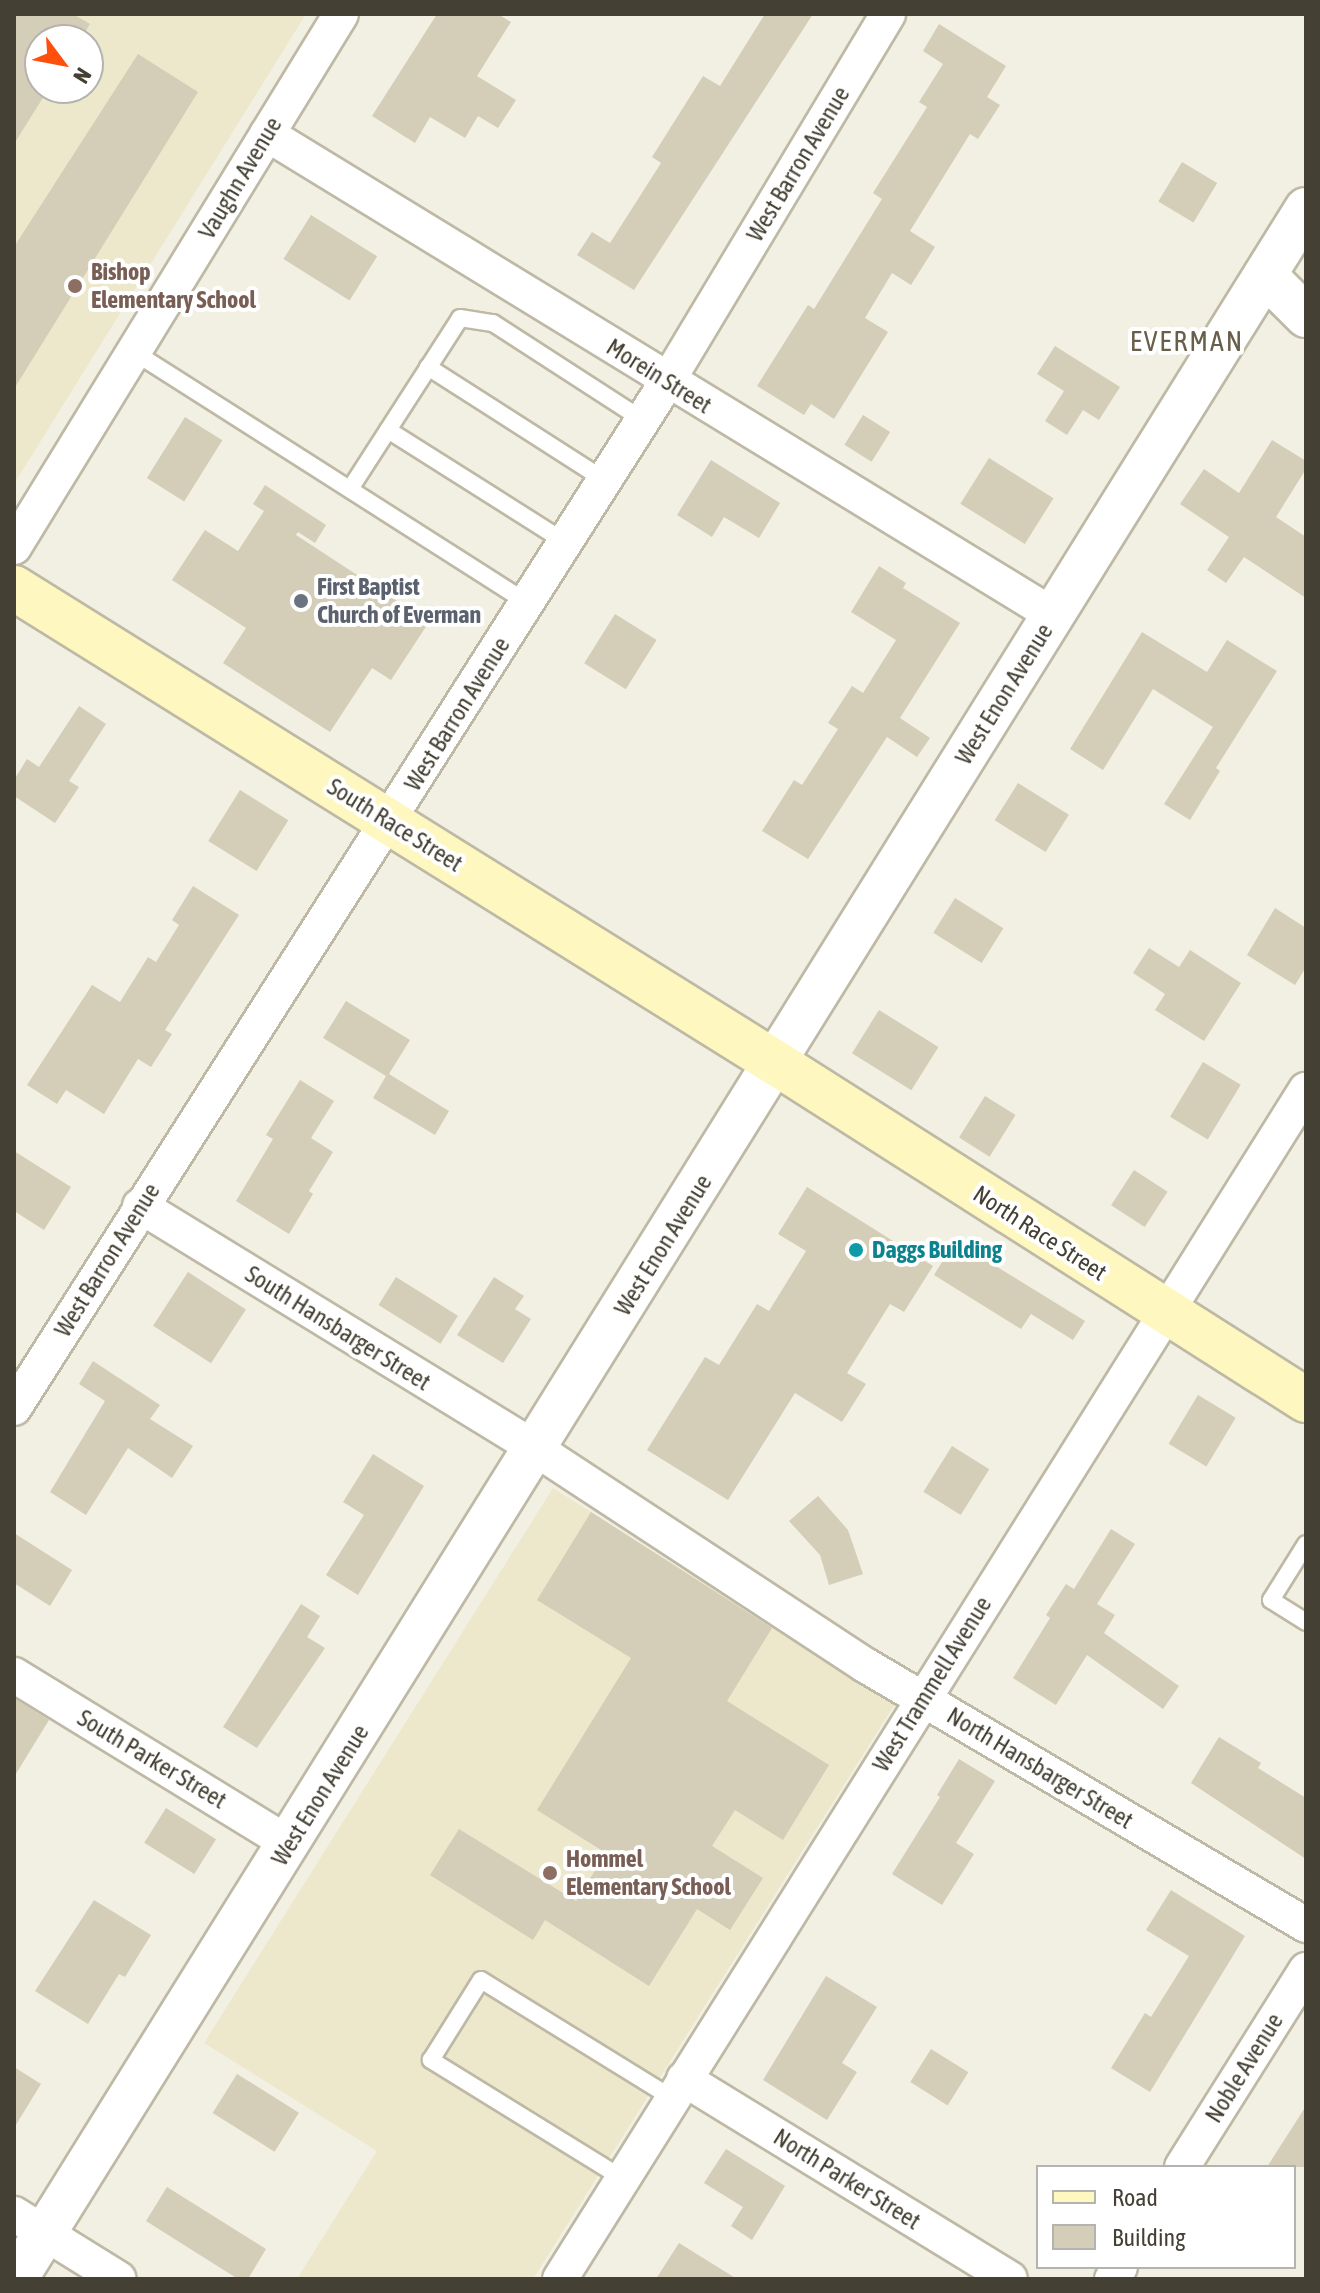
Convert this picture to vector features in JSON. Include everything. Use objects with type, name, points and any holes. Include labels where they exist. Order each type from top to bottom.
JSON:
[{"type":"main road","name":"South Race Street","points":[[14,588],[776,1063]]},
{"type":"main road","name":"North Race Street","points":[[776,1063],[1306,1400]]},
{"type":"street","name":"Vaughn Avenue","points":[[14,547],[341,14]]},
{"type":"street","name":"West Barron Avenue","points":[[14,1408],[667,382],[888,14]]},
{"type":"street","name":"Morein Street","points":[[267,134],[667,382],[1053,615]]},
{"type":"street","name":"West Enon Avenue","points":[[16,2279],[29,2224],[290,1844],[1306,209]]},
{"type":"street","points":[[1265,275],[1306,316]]},
{"type":"street","name":"West Trammell Avenue","points":[[560,2279],[1306,1090]]},
{"type":"street","name":"South Hansbarger Street","points":[[140,1206],[536,1449]]},
{"type":"street","name":"North Hansbarger Street","points":[[536,1449],[923,1699],[1306,1925]]},
{"type":"street","name":"South Parker Street","points":[[14,1675],[290,1844]]},
{"type":"street","name":"Noble Avenue","points":[[1183,2165],[1304,1979]]},
{"type":"street","name":"North Parker Street","points":[[678,2088],[1010,2279]]},
{"type":"street","points":[[29,2224],[119,2279]]},
{"type":"lane","points":[[350,489],[460,318],[493,323],[643,420]]},
{"type":"lane","points":[[134,352],[527,602]]},
{"type":"lane","points":[[428,367],[605,480]]},
{"type":"lane","points":[[388,430],[565,542]]},
{"type":"lane","points":[[1306,1544],[1271,1600],[1306,1622]]},
{"type":"lane","points":[[622,2178],[431,2060],[481,1980],[678,2088]]},
{"type":"shaded area","name":"Bishop Elementary School","points":[[14,14],[306,14],[14,484]]},
{"type":"shaded area","name":"Hommel Elementary School","points":[[553,1488],[895,1704],[533,2279],[297,2279],[377,2151],[204,2043]]},
{"type":"building","points":[[14,14],[73,14],[90,24],[24,24],[24,104],[39,104],[14,144]]},
{"type":"building","points":[[437,14],[498,14],[511,22],[477,76],[516,100],[498,128],[478,116],[465,138],[430,117],[415,143],[372,116]]},
{"type":"building","points":[[765,14],[813,14],[634,290],[577,255],[592,232],[610,243],[661,163],[652,157],[703,76],[720,86]]},
{"type":"building","points":[[939,24],[1006,66],[987,97],[1000,105],[978,139],[970,134],[910,231],[935,247],[911,285],[892,273],[865,318],[888,332],[834,419],[811,404],[804,415],[757,386],[808,305],[814,309],[882,199],[873,193],[927,107],[919,102],[943,64],[923,51]]},
{"type":"building","points":[[138,54],[198,92],[14,389],[14,247]]},
{"type":"building","points":[[1182,162],[1217,183],[1193,223],[1158,201]]},
{"type":"building","points":[[311,215],[377,256],[350,300],[283,259]]},
{"type":"building","points":[[1055,346],[1120,387],[1099,420],[1083,410],[1067,435],[1045,421],[1064,391],[1037,374]]},
{"type":"building","points":[[863,415],[890,432],[872,462],[844,445]]},
{"type":"building","points":[[185,417],[222,440],[184,501],[147,478]]},
{"type":"building","points":[[1272,440],[1306,461],[1306,469],[1276,517],[1306,537],[1306,598],[1244,557],[1226,583],[1207,570],[1229,537],[1180,504],[1204,469],[1239,493]]},
{"type":"building","points":[[989,458],[1053,498],[1025,544],[960,504]]},
{"type":"building","points":[[711,460],[780,503],[759,538],[724,517],[712,537],[677,515]]},
{"type":"building","name":"First Baptist Church of Everman","points":[[265,485],[326,525],[315,543],[298,532],[296,535],[429,622],[391,680],[372,668],[330,732],[223,663],[246,628],[172,580],[205,530],[238,551],[264,511],[253,504]]},
{"type":"building","points":[[879,566],[906,583],[903,588],[960,623],[900,718],[930,738],[917,757],[887,737],[808,859],[762,831],[794,780],[802,785],[838,729],[828,723],[852,686],[863,693],[896,640],[851,612]]},
{"type":"building","points":[[615,614],[657,640],[626,689],[584,663]]},
{"type":"building","points":[[1142,632],[1207,672],[1227,640],[1277,671],[1216,768],[1220,771],[1190,820],[1164,804],[1213,727],[1153,689],[1103,770],[1070,749]]},
{"type":"building","points":[[79,706],[106,724],[69,781],[79,787],[55,823],[14,796],[14,780],[27,759],[39,767]]},
{"type":"building","points":[[1018,783],[1069,815],[1046,852],[995,820]]},
{"type":"building","points":[[240,790],[288,820],[257,871],[208,841]]},
{"type":"building","points":[[193,886],[239,915],[165,1030],[172,1034],[151,1067],[138,1059],[104,1114],[66,1090],[57,1104],[27,1085],[92,985],[120,1002],[148,957],[156,962],[179,925],[172,920]]},
{"type":"building","points":[[955,898],[1003,928],[982,963],[933,933]]},
{"type":"building","points":[[1275,908],[1306,928],[1306,967],[1295,985],[1247,955]]},
{"type":"building","points":[[1149,948],[1179,967],[1190,950],[1241,983],[1204,1041],[1155,1010],[1165,994],[1133,973]]},
{"type":"building","points":[[346,1001],[410,1040],[389,1074],[449,1111],[435,1135],[373,1098],[386,1076],[323,1038]]},
{"type":"building","points":[[879,1010],[938,1047],[911,1090],[852,1053]]},
{"type":"building","points":[[1203,1062],[1241,1085],[1208,1140],[1170,1117]]},
{"type":"building","points":[[300,1080],[334,1101],[311,1138],[333,1152],[309,1191],[313,1194],[289,1234],[236,1201],[273,1139],[266,1135]]},
{"type":"building","points":[[985,1096],[1016,1115],[990,1157],[959,1138]]},
{"type":"building","points":[[14,1151],[71,1187],[44,1230],[14,1211]]},
{"type":"building","points":[[1134,1170],[1168,1192],[1145,1227],[1111,1205]]},
{"type":"building","points":[[807,1187],[933,1266],[904,1312],[890,1304],[847,1373],[866,1384],[842,1422],[795,1393],[728,1500],[647,1450],[705,1357],[719,1365],[757,1304],[769,1311],[806,1251],[778,1234]]},
{"type":"building","points":[[955,1241],[1085,1321],[1073,1340],[1031,1314],[1021,1329],[934,1275]]},
{"type":"building","points":[[188,1272],[246,1310],[211,1363],[153,1326]]},
{"type":"building","points":[[396,1277],[458,1316],[440,1344],[379,1305]]},
{"type":"building","points":[[494,1277],[524,1296],[515,1309],[531,1319],[503,1363],[457,1335]]},
{"type":"building","points":[[93,1361],[160,1405],[150,1419],[193,1446],[172,1478],[128,1448],[86,1515],[50,1492],[105,1401],[79,1384]]},
{"type":"building","points":[[1198,1395],[1236,1418],[1206,1467],[1169,1444]]},
{"type":"building","points":[[952,1446],[989,1469],[961,1515],[923,1492]]},
{"type":"building","points":[[373,1454],[424,1486],[358,1595],[326,1575],[364,1515],[343,1502]]},
{"type":"building","points":[[818,1496],[848,1530],[863,1574],[829,1585],[820,1555],[789,1521]]},
{"type":"building","points":[[591,1512],[772,1628],[727,1701],[829,1765],[783,1840],[735,1810],[712,1846],[763,1878],[730,1930],[697,1909],[649,1986],[545,1920],[533,1940],[430,1875],[459,1829],[576,1901],[606,1853],[537,1810],[631,1658],[537,1600]]},
{"type":"building","points":[[1111,1529],[1135,1544],[1097,1604],[1115,1615],[1104,1633],[1179,1686],[1163,1709],[1087,1655],[1056,1705],[1013,1678],[1050,1618],[1046,1615],[1066,1584],[1074,1589]]},
{"type":"building","points":[[14,1533],[72,1570],[50,1606],[14,1583]]},
{"type":"building","points":[[301,1604],[320,1616],[307,1637],[325,1648],[257,1748],[223,1727]]},
{"type":"building","points":[[14,1698],[49,1720],[14,1777]]},
{"type":"building","points":[[1219,1737],[1261,1763],[1258,1768],[1306,1798],[1306,1859],[1191,1783]]},
{"type":"building","points":[[959,1759],[995,1781],[956,1843],[974,1854],[942,1905],[892,1874],[940,1797],[937,1795]]},
{"type":"building","points":[[166,1808],[216,1839],[194,1874],[144,1843]]},
{"type":"building","points":[[1171,1890],[1245,1936],[1150,2092],[1111,2068],[1145,2013],[1151,2017],[1189,1956],[1146,1930]]},
{"type":"building","points":[[94,1900],[151,1935],[125,1977],[119,1974],[88,2024],[35,1991]]},
{"type":"building","points":[[826,1976],[877,2007],[842,2063],[857,2072],[827,2120],[763,2080]]},
{"type":"building","points":[[931,2049],[968,2072],[948,2105],[910,2082]]},
{"type":"building","points":[[14,2067],[41,2084],[14,2128]]},
{"type":"building","points":[[237,2074],[299,2113],[275,2152],[213,2113]]},
{"type":"building","points":[[1306,2106],[1306,2167],[1268,2165]]},
{"type":"building","points":[[726,2149],[785,2186],[752,2240],[731,2226],[743,2207],[704,2183]]},
{"type":"building","points":[[167,2187],[266,2249],[248,2279],[238,2279],[146,2221]]},
{"type":"building","points":[[679,2243],[737,2279],[656,2279]]},
{"type":"place","name":"Bishop Elementary School","points":[[75,286]]},
{"type":"place","name":"First Baptist Church of Everman","points":[[301,601]]},
{"type":"place","name":"Daggs Building","points":[[856,1250]]},
{"type":"place","name":"Hommel Elementary School","points":[[550,1873]]},
{"type":"district","name":"EVERMAN","points":[[1187,341]]}]
